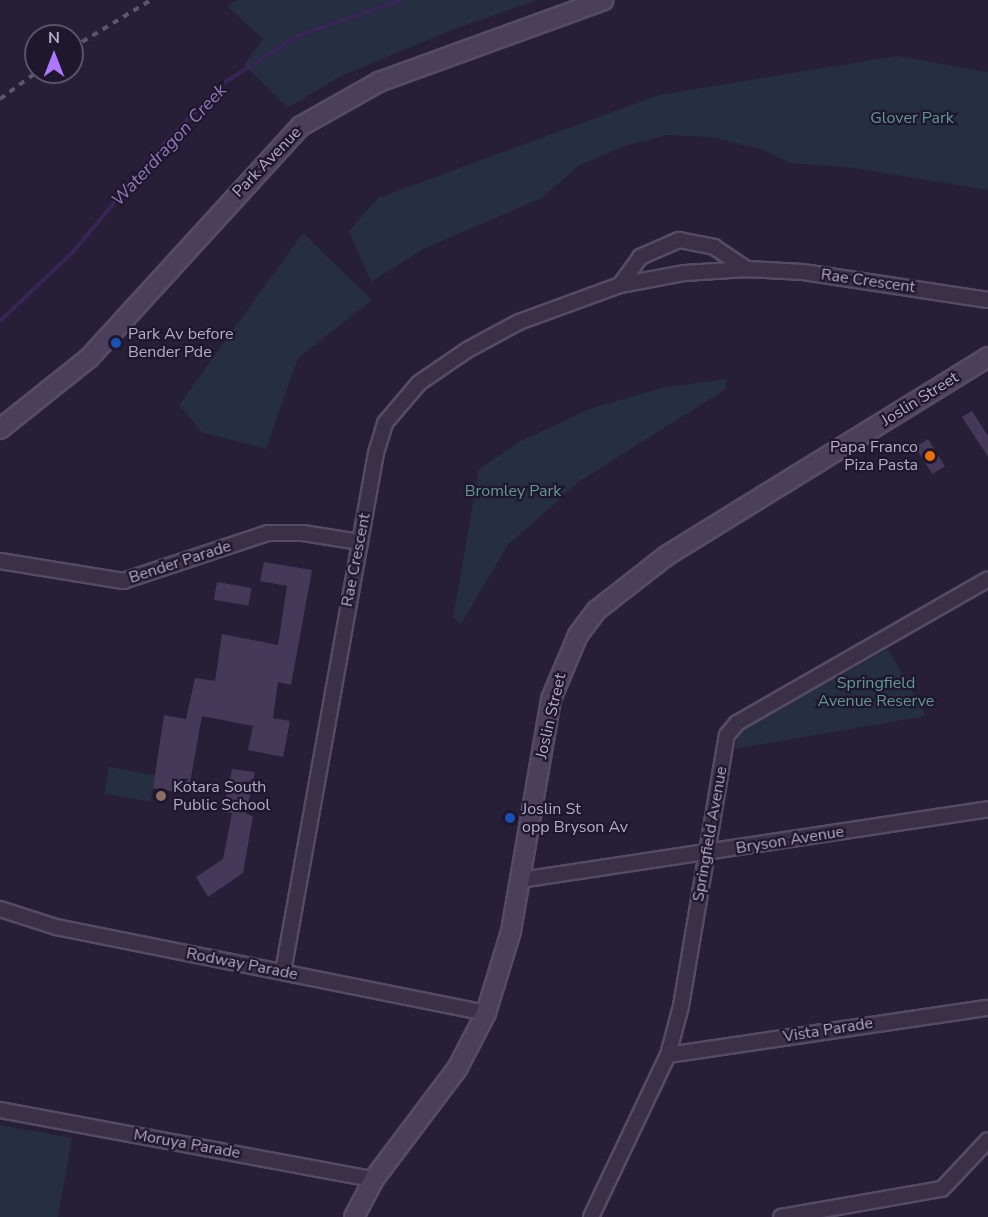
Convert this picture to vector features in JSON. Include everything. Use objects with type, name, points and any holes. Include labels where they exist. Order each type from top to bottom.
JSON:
[{"type":"street","name":"Park Avenue","points":[[0,429],[90,357],[269,156],[301,126],[379,82],[604,0]]},
{"type":"street","name":"Rae Crescent","points":[[620,285],[640,257],[679,240],[714,247],[747,269]]},
{"type":"street","name":"Rae Crescent","points":[[283,972],[376,453],[385,423],[419,382],[467,350],[519,322],[620,285],[685,273],[747,269],[851,277],[988,300]]},
{"type":"street","name":"Joslin Street","points":[[354,1217],[374,1179],[456,1069],[486,1013],[503,959],[520,880],[551,699],[562,666],[597,609],[666,556],[988,357]]},
{"type":"street","name":"Bender Parade","points":[[0,561],[123,581],[268,533],[303,533],[360,542]]},
{"type":"street","name":"Springfield Avenue","points":[[591,1217],[668,1055],[727,735],[737,723],[988,579]]},
{"type":"street","name":"Bryson Avenue","points":[[520,880],[988,809]]},
{"type":"street","name":"Rodway Parade","points":[[0,909],[56,927],[486,1013]]},
{"type":"street","name":"Vista Parade","points":[[668,1055],[988,1008]]},
{"type":"street","name":"Moruya Parade","points":[[0,1110],[374,1179]]},
{"type":"street","points":[[781,1217],[942,1189],[988,1140]]},
{"type":"green space","points":[[236,0],[538,0],[454,29],[339,77],[288,108],[244,65],[263,39],[227,6]]},
{"type":"green space","name":"Glover Park","points":[[897,56],[988,72],[988,190],[855,168],[790,163],[763,150],[712,137],[666,135],[625,146],[578,166],[542,198],[425,248],[371,282],[349,231],[378,198],[659,95]]},
{"type":"green space","points":[[303,233],[372,300],[298,358],[266,449],[202,432],[179,405]]},
{"type":"green space","name":"Bromley Park","points":[[727,379],[726,389],[580,481],[507,546],[461,624],[453,618],[479,469],[521,441],[592,408],[666,387]]},
{"type":"green space","name":"Springfield Avenue Reserve","points":[[888,649],[926,716],[735,749],[737,738],[746,728]]},
{"type":"green space","points":[[109,767],[155,775],[151,802],[104,794]]},
{"type":"green space","points":[[0,1125],[72,1138],[58,1217],[0,1217]]},
{"type":"building","points":[[972,411],[988,436],[988,457],[962,417]]},
{"type":"building","name":"Papa Franco Piza Pasta","points":[[928,439],[945,466],[932,474],[915,447]]},
{"type":"building","points":[[264,562],[312,570],[291,685],[278,682],[273,718],[290,721],[283,757],[248,750],[253,726],[202,716],[188,794],[153,788],[164,715],[186,719],[195,678],[215,681],[222,634],[278,645],[287,586],[260,581]]},
{"type":"building","points":[[217,582],[251,588],[248,606],[214,600]]},
{"type":"building","points":[[232,769],[255,772],[246,814],[253,816],[243,873],[208,897],[196,877],[223,859],[232,813],[223,812]]},
{"type":"waterway","name":"Waterdragon Creek","points":[[0,321],[72,253],[161,147],[222,84],[297,36],[401,0]]},
{"type":"railway","points":[[84,41],[151,0]]},
{"type":"railway","points":[[0,99],[24,81]]},
{"type":"place","name":"Park Av before Bender Pde","points":[[116,343]]},
{"type":"place","name":"Papa Franco Piza Pasta","points":[[930,456]]},
{"type":"place","name":"Kotara South Public School","points":[[161,796]]},
{"type":"place","name":"Joslin St opp Bryson Av","points":[[510,818]]}]
